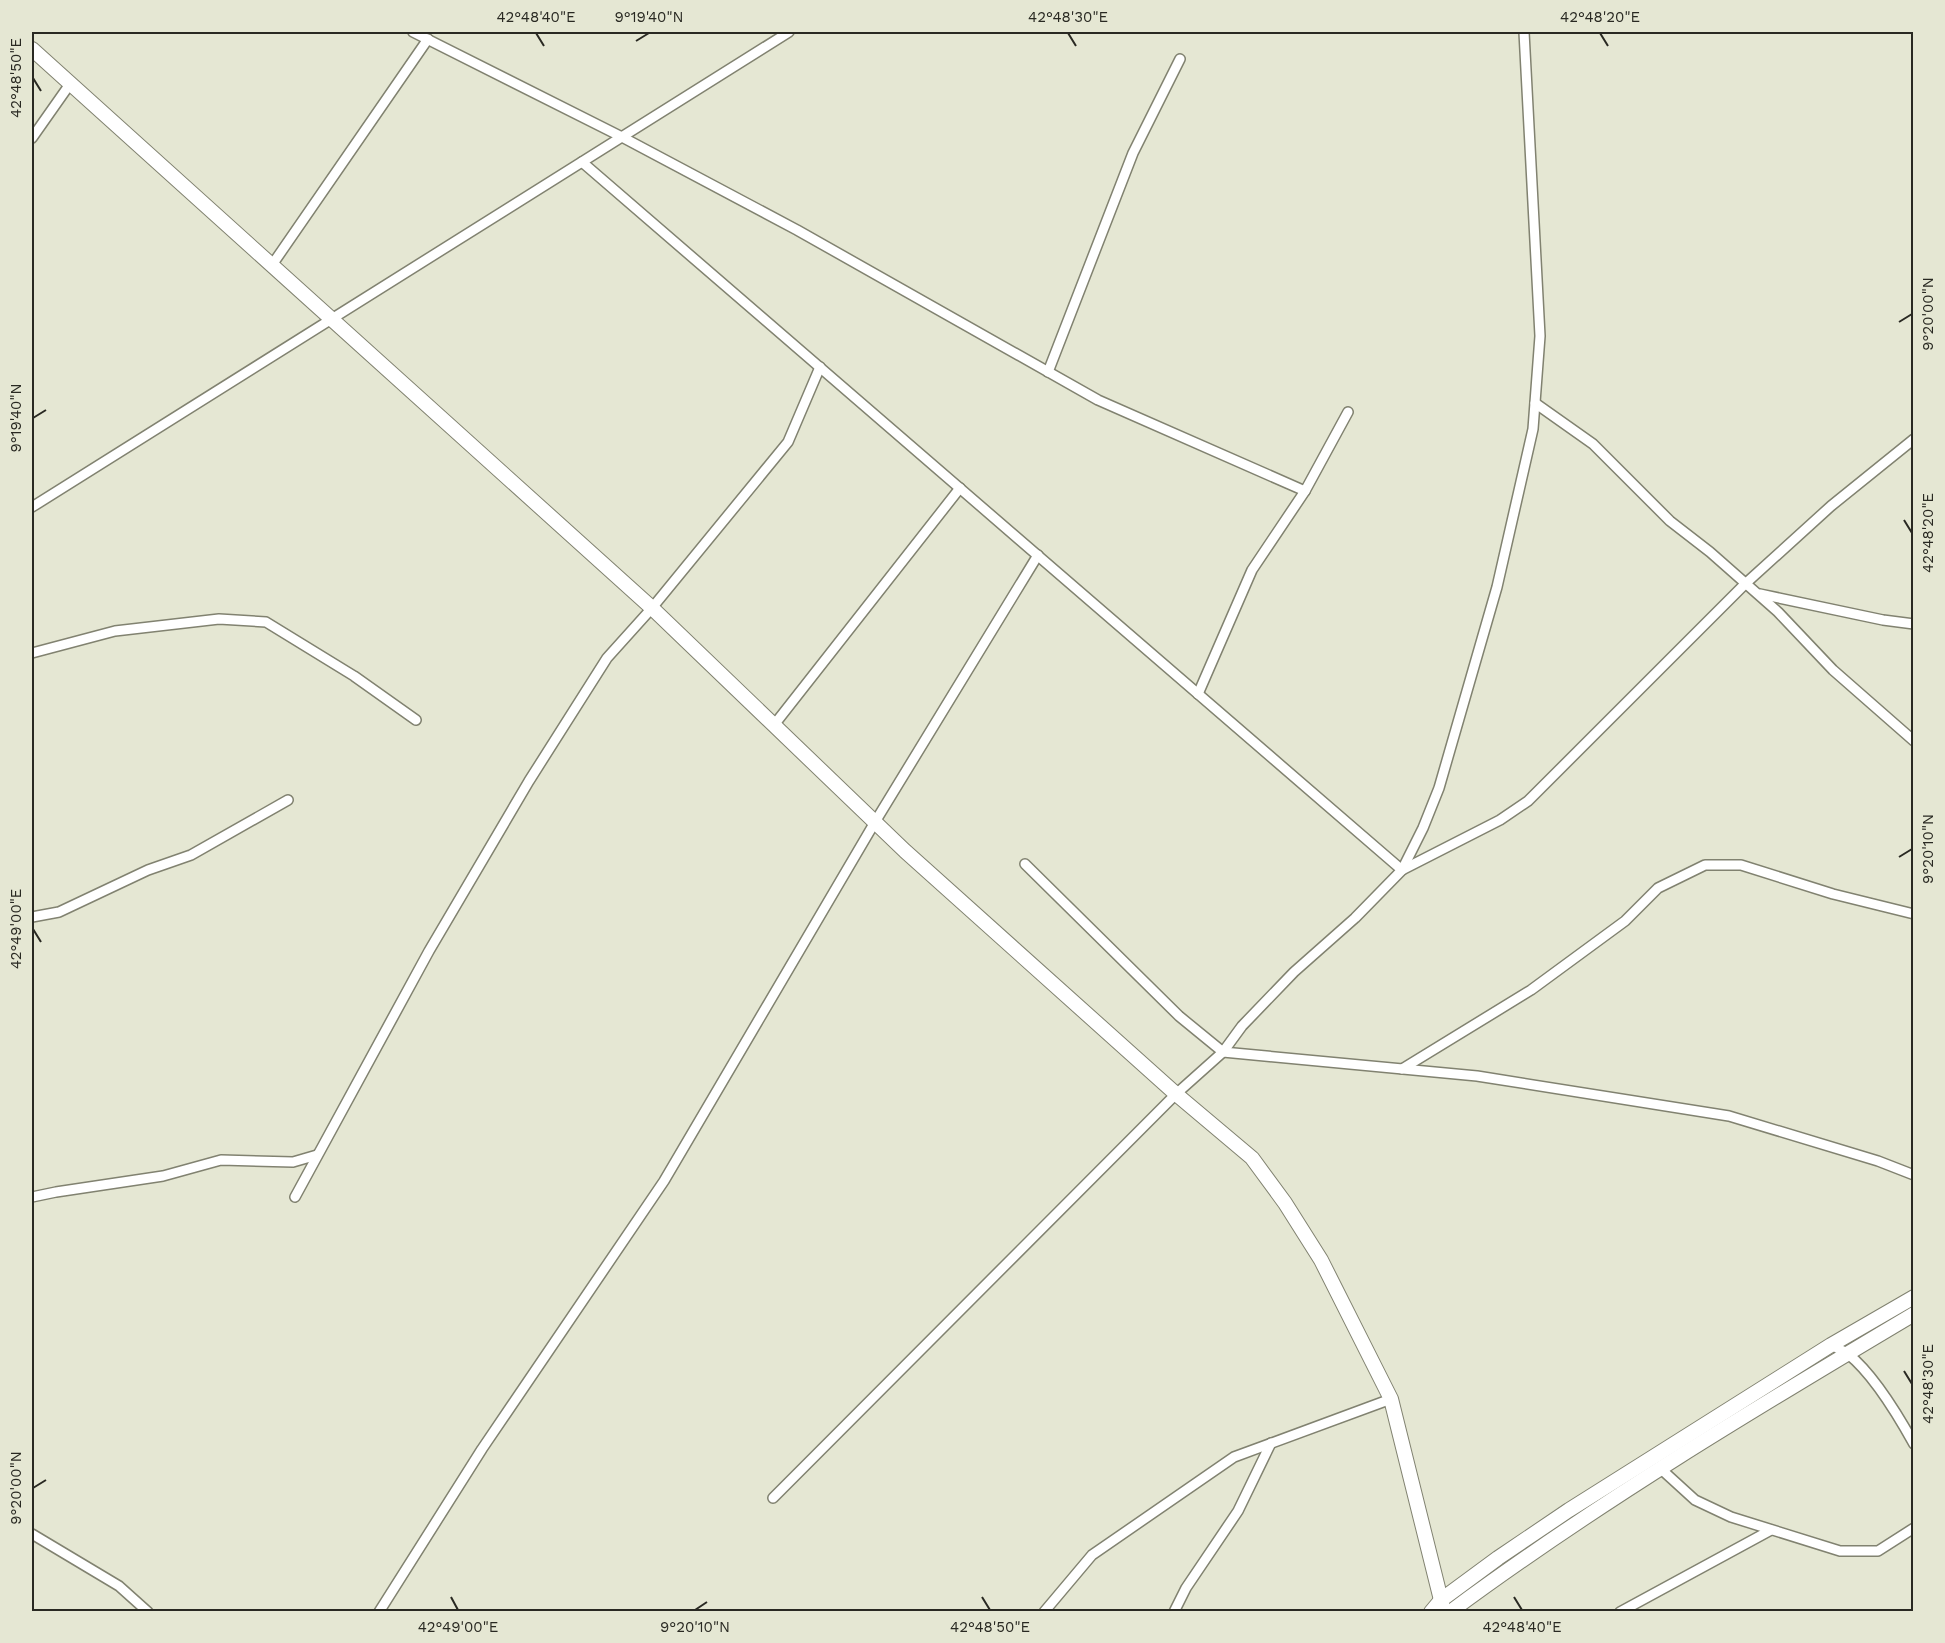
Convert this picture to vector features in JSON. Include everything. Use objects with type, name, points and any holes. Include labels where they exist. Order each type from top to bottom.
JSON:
[{"type":"street","points":[[413,32],[622,137],[797,230],[1098,400],[1305,491]]},
{"type":"street","points":[[32,507],[789,32]]},
{"type":"street","points":[[774,1498],[1176,1094],[1223,1052],[1242,1026],[1294,972],[1355,918],[1402,870],[1423,828],[1439,788],[1497,587],[1533,429],[1540,336],[1524,32]]},
{"type":"street","points":[[272,265],[428,39]]},
{"type":"street","points":[[32,50],[652,608],[875,822],[1176,1094],[1252,1158],[1285,1203],[1321,1260],[1391,1399],[1445,1608]]},
{"type":"street","points":[[1048,372],[1133,153],[1180,59]]},
{"type":"street","points":[[32,138],[70,84]]},
{"type":"street","points":[[582,162],[1402,870]]},
{"type":"street","points":[[295,1197],[429,951],[529,781],[607,658],[652,608],[788,442],[820,367]]},
{"type":"street","points":[[1535,403],[1593,444],[1670,521],[1710,552],[1778,612],[1833,670],[1914,741]]},
{"type":"street","points":[[1198,694],[1252,570],[1305,491],[1348,412]]},
{"type":"street","points":[[1402,870],[1500,820],[1528,801],[1745,584],[1832,506],[1914,439]]},
{"type":"street","points":[[774,725],[960,488]]},
{"type":"street","points":[[379,1611],[482,1449],[664,1181],[875,822],[1038,555]]},
{"type":"street","points":[[1757,594],[1883,620],[1914,624]]},
{"type":"street","points":[[32,653],[115,631],[219,619],[266,622],[354,676],[416,720]]},
{"type":"street","points":[[32,917],[59,912],[148,870],[191,855],[288,800]]},
{"type":"street","points":[[1025,864],[1179,1016],[1223,1052],[1477,1076],[1729,1116],[1878,1161],[1914,1175]]},
{"type":"street","points":[[1402,1069],[1531,990],[1625,921],[1658,888],[1705,865],[1741,865],[1833,894],[1914,914]]},
{"type":"street","points":[[32,1197],[163,1176],[221,1160],[293,1162],[317,1155]]},
{"type":"street","points":[[1445,1608],[1498,1558],[1569,1510],[1831,1345],[1914,1297]]},
{"type":"street","points":[[1431,1611],[1445,1608],[1661,1469],[1914,1314]]},
{"type":"street","points":[[1831,1345],[1847,1353],[1870,1378],[1904,1425],[1914,1444]]},
{"type":"street","points":[[1044,1611],[1092,1556],[1234,1457],[1391,1399]]},
{"type":"street","points":[[1174,1611],[1186,1588],[1238,1511],[1271,1443]]},
{"type":"street","points":[[1661,1469],[1695,1500],[1731,1517],[1840,1551],[1878,1551],[1914,1528]]},
{"type":"street","points":[[1620,1611],[1771,1530]]},
{"type":"street","points":[[32,1534],[119,1586],[148,1611]]}]
